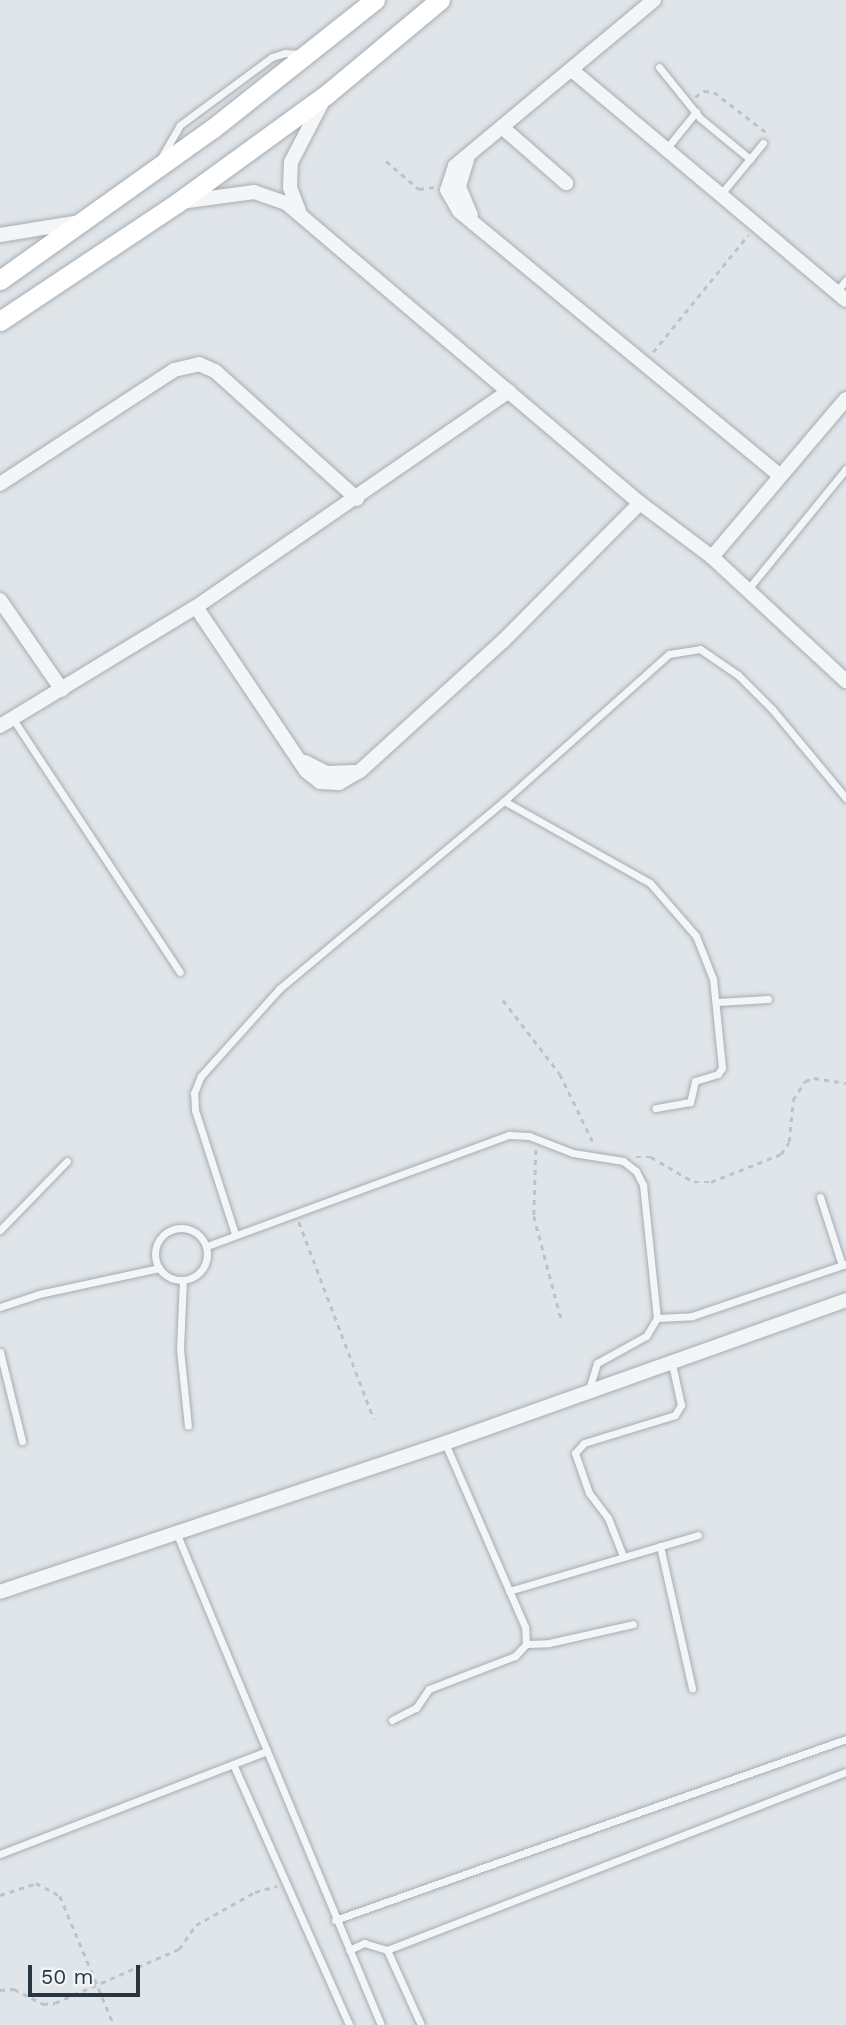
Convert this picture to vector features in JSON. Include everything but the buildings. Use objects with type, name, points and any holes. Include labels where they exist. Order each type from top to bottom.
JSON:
[{"type":"street","points":[[0,280],[160,166],[306,56],[375,0]]},
{"type":"street","points":[[0,321],[177,202],[327,94],[440,0]]},
{"type":"street","points":[[654,0],[573,71],[455,166],[447,182],[453,205],[780,476]]},
{"type":"street","points":[[573,71],[841,296]]},
{"type":"street","points":[[300,213],[290,188],[291,162],[327,94]]},
{"type":"street","points":[[503,128],[566,183]]},
{"type":"street","points":[[470,155],[461,170],[458,187],[476,222]]},
{"type":"street","points":[[177,202],[254,192],[286,203],[300,213],[640,503],[712,557],[846,681]]},
{"type":"street","points":[[0,235],[83,221]]},
{"type":"street","points":[[0,484],[182,366],[199,364],[215,371],[224,383],[357,499]]},
{"type":"street","points":[[6,722],[196,607],[357,499],[509,391]]},
{"type":"street","points":[[712,557],[780,476],[843,409]]},
{"type":"street","points":[[196,607],[299,757],[320,782],[339,783],[360,771],[503,641],[640,503]]},
{"type":"street","points":[[0,600],[62,690]]},
{"type":"street","points":[[0,1592],[445,1443],[846,1300]]},
{"type":"lane","points":[[659,67],[696,112],[750,159]]},
{"type":"lane","points":[[666,149],[696,112]]},
{"type":"lane","points":[[720,195],[763,144]]},
{"type":"lane","points":[[841,296],[846,280]]},
{"type":"lane","points":[[748,589],[846,469]]},
{"type":"lane","points":[[236,1234],[195,1110],[194,1093],[201,1076],[279,989],[504,801],[663,659],[692,648],[708,652],[755,691],[846,797]]},
{"type":"lane","points":[[6,722],[180,972]]},
{"type":"lane","points":[[504,801],[632,870],[668,898],[701,946],[717,1002],[721,1072],[695,1081],[690,1102],[656,1108]]},
{"type":"lane","points":[[717,1002],[768,999]]},
{"type":"lane","points":[[206,1246],[500,1138],[519,1135],[601,1159],[623,1161],[636,1171],[643,1185],[657,1318],[646,1336],[597,1363],[588,1393]]},
{"type":"lane","points":[[0,1230],[67,1161]]},
{"type":"lane","points":[[657,1318],[692,1316],[844,1264],[820,1197]]},
{"type":"lane","points":[[159,1268],[156,1246],[172,1229],[189,1229],[206,1246],[205,1267],[183,1280]]},
{"type":"lane","points":[[0,1307],[48,1292],[159,1268],[183,1280]]},
{"type":"lane","points":[[183,1280],[180,1349],[188,1426]]},
{"type":"lane","points":[[0,1352],[22,1441]]},
{"type":"lane","points":[[623,1556],[608,1518],[589,1493],[575,1453],[584,1443],[676,1415],[681,1405],[672,1364]]},
{"type":"lane","points":[[391,1720],[416,1709],[429,1689],[515,1656],[526,1644],[527,1632],[445,1443]]},
{"type":"lane","points":[[176,1531],[264,1752],[381,2025]]},
{"type":"lane","points":[[509,1591],[698,1535]]},
{"type":"lane","points":[[660,1546],[692,1688]]},
{"type":"lane","points":[[526,1644],[549,1643],[633,1624]]},
{"type":"lane","points":[[335,1920],[846,1739]]},
{"type":"lane","points":[[0,1854],[264,1752]]},
{"type":"lane","points":[[233,1764],[349,2025]]},
{"type":"lane","points":[[349,1950],[363,1943],[387,1950],[846,1773]]},
{"type":"lane","points":[[387,1950],[421,2025]]},
{"type":"path","points":[[690,102],[704,91],[714,92],[770,135],[763,144]]},
{"type":"path","points":[[386,161],[419,189],[447,182]]},
{"type":"path","points":[[644,363],[757,225]]},
{"type":"path","points":[[503,1000],[560,1074],[601,1159]]},
{"type":"path","points":[[623,1161],[651,1157],[694,1182],[711,1182],[781,1154],[789,1142],[793,1100],[806,1081],[814,1078],[846,1083]]},
{"type":"path","points":[[538,1140],[534,1216],[562,1322]]},
{"type":"path","points":[[296,1212],[374,1419]]},
{"type":"path","points":[[0,1895],[36,1883],[55,1891],[114,2025]]},
{"type":"path","points":[[0,1990],[14,1990],[51,2004],[179,1950],[193,1928],[255,1892],[286,1884]]}]
